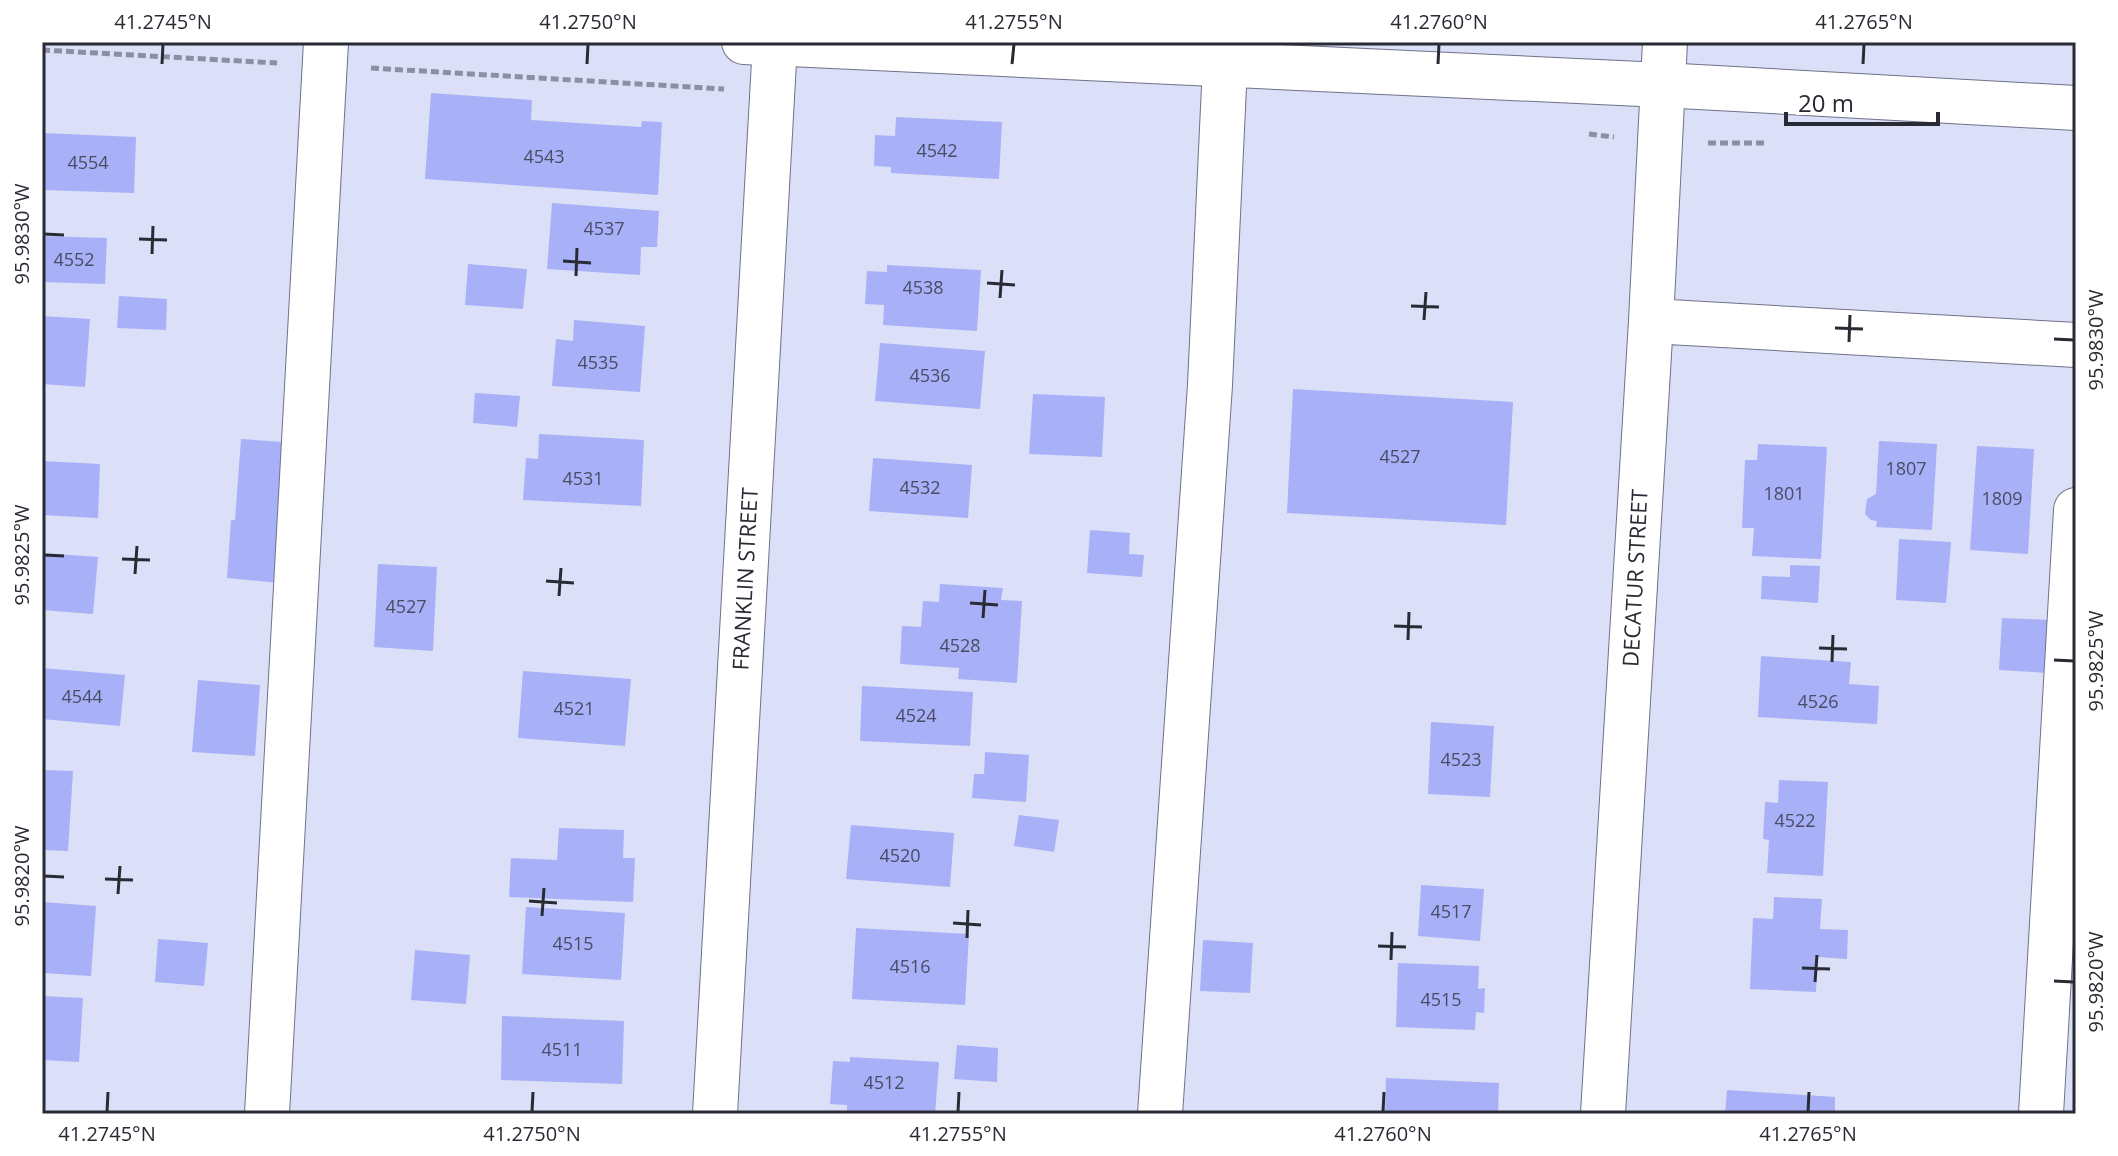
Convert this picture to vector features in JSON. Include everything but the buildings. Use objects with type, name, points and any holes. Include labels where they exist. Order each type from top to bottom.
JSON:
[{"type":"street","points":[[267,1114],[326,42]]},
{"type":"street","name":"DECATUR STREET","points":[[1603,1114],[1665,42]]},
{"type":"street","points":[[760,43],[1662,85],[2076,108]]},
{"type":"street","name":"FRANKLIN STREET","points":[[715,1114],[760,43]]},
{"type":"street","points":[[1160,1114],[1210,385],[1225,65]]},
{"type":"street","points":[[1651,321],[2076,345]]},
{"type":"street","points":[[2041,1114],[2076,510]]}]
